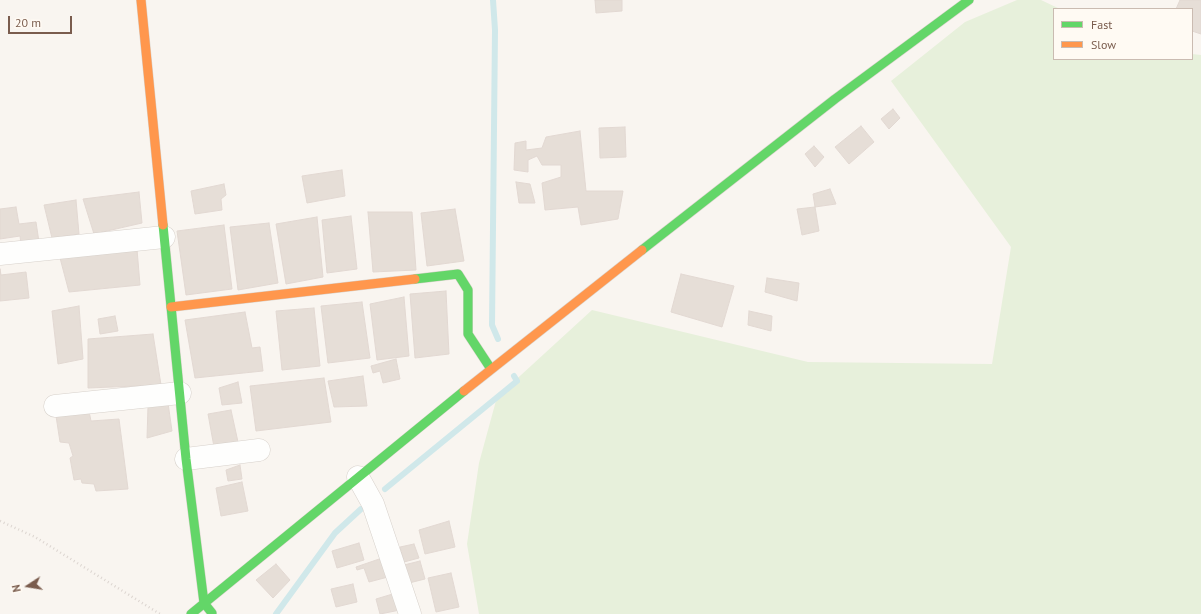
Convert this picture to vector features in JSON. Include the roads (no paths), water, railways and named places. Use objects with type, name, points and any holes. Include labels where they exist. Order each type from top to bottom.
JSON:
[{"type":"street","points":[[141,0],[186,459],[204,603],[213,614]]},
{"type":"street","points":[[191,614],[492,369],[835,99],[968,0]]},
{"type":"street","points":[[0,254],[164,237]]},
{"type":"street","points":[[171,307],[458,274],[468,290],[468,334],[472,342],[492,369]]},
{"type":"street","points":[[55,406],[180,393]]},
{"type":"street","points":[[186,459],[259,450]]},
{"type":"street","points":[[358,477],[373,504],[410,614]]},
{"type":"waterway","points":[[493,0],[495,30],[492,325],[498,339]]},
{"type":"waterway","points":[[385,489],[517,381],[514,376]]},
{"type":"waterway","points":[[276,614],[335,533],[361,509]]}]
